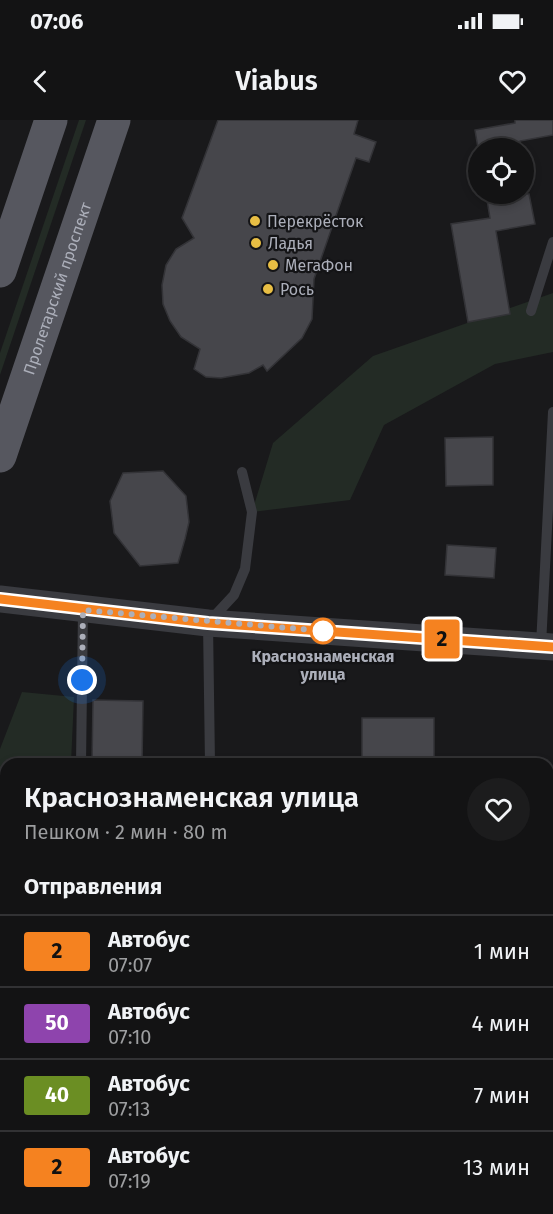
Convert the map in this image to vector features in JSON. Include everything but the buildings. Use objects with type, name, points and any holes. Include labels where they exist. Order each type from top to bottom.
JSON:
[{"type":"main road","points":[[0,271],[51,120]]},
{"type":"main road","name":"Пролетарский проспект","points":[[0,456],[114,120]]},
{"type":"street","points":[[0,598],[83,610],[208,623],[547,646]]},
{"type":"lane","points":[[531,311],[553,242]]},
{"type":"lane","points":[[547,646],[553,412]]},
{"type":"lane","points":[[210,758],[208,623],[234,595],[245,569],[252,512],[242,472]]},
{"type":"lane","points":[[81,758],[83,610]]},
{"type":"shaded area","points":[[79,120],[86,120],[0,375],[0,353]]},
{"type":"shaded area","points":[[553,293],[553,352],[495,364],[384,425],[350,500],[252,512],[273,443],[373,356]]},
{"type":"shaded area","points":[[22,692],[74,697],[71,758],[0,758],[0,749]]},
{"type":"bus line","name":"2","points":[[0,599],[208,623],[553,647]]},
{"type":"place","name":"Перекрёсток","points":[[255,221]]},
{"type":"place","name":"Ладья","points":[[256,243]]},
{"type":"place","name":"МегаФон","points":[[273,265]]},
{"type":"place","name":"Рось","points":[[268,289]]},
{"type":"place","name":"Краснознаменская улица","points":[[323,631]]},
{"type":"route","points":[[82,680],[83,610],[208,623],[323,631]]}]
